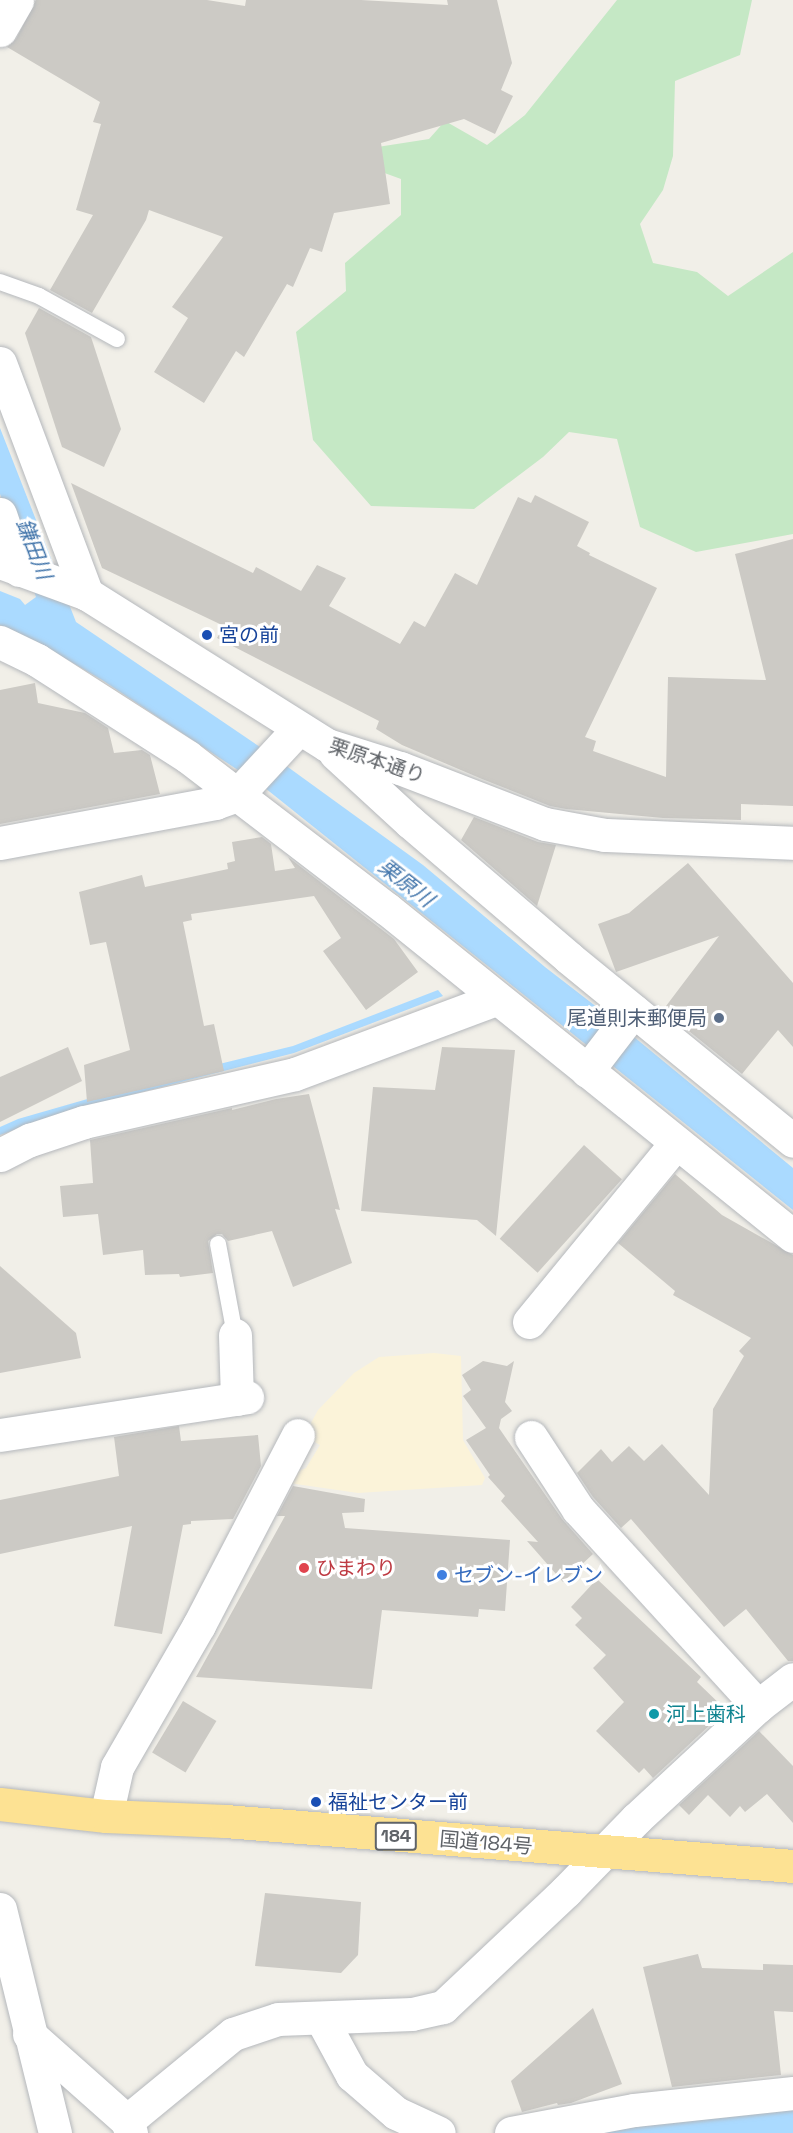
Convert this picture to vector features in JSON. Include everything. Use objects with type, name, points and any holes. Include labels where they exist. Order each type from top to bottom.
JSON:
[{"type":"highway","name":"国道184号","points":[[0,1804],[106,1816],[225,1821],[600,1853],[793,1866]]},
{"type":"street","points":[[0,30],[17,0]]},
{"type":"street","points":[[0,363],[80,591]]},
{"type":"street","points":[[0,514],[10,566]]},
{"type":"street","name":"栗原本通り","points":[[10,566],[80,591],[327,746],[400,768],[546,824],[605,835],[793,843]]},
{"type":"street","points":[[0,642],[37,660],[242,790],[496,999],[590,1066],[676,1143],[793,1236]]},
{"type":"street","points":[[0,843],[215,803],[242,790],[299,728]]},
{"type":"street","points":[[327,746],[630,1016],[793,1141]]},
{"type":"street","points":[[0,1155],[30,1140],[84,1122],[296,1074],[496,999]]},
{"type":"street","points":[[590,1066],[630,1016]]},
{"type":"street","points":[[528,1322],[676,1143]]},
{"type":"street","points":[[0,1435],[242,1398],[234,1335]]},
{"type":"street","points":[[106,1816],[117,1767],[199,1624],[298,1435]]},
{"type":"street","points":[[531,1437],[578,1509],[758,1706]]},
{"type":"street","points":[[29,2034],[129,2127],[233,2034],[278,2019],[412,2014],[443,2007],[566,1890],[600,1853],[758,1706],[793,1679]]},
{"type":"street","points":[[0,1909],[55,2133]]},
{"type":"street","points":[[321,2018],[351,2075],[396,2113],[439,2133]]},
{"type":"street","points":[[511,2133],[634,2110],[793,2093]]},
{"type":"lane","points":[[0,282],[39,296],[117,339]]},
{"type":"lane","points":[[218,1244],[234,1335]]},
{"type":"green space","points":[[617,0],[752,0],[740,55],[675,81],[673,156],[663,190],[640,224],[653,263],[697,272],[728,296],[793,252],[793,534],[696,552],[640,527],[617,439],[569,432],[543,457],[474,509],[371,506],[313,440],[296,332],[346,291],[345,263],[401,215],[401,179],[368,167],[371,148],[429,139],[445,121],[487,145],[525,115]]},
{"type":"sand","points":[[434,1353],[461,1356],[463,1440],[485,1478],[482,1485],[358,1493],[289,1483],[293,1474],[306,1468],[320,1445],[304,1436],[318,1410],[354,1373],[379,1357]]},
{"type":"water","points":[[0,428],[76,622],[263,749],[423,865],[545,967],[611,1018],[793,1168],[793,1210],[265,788],[102,680],[44,646],[0,625],[0,591],[20,599],[25,605],[36,597],[0,494]]},
{"type":"water","points":[[438,990],[443,996],[294,1053],[68,1111],[0,1135],[0,1127],[18,1119],[150,1081],[293,1046]]},
{"type":"water","points":[[793,2108],[793,2133],[598,2133],[649,2125]]},
{"type":"building","points":[[36,0],[207,0],[245,6],[246,0],[361,0],[448,5],[447,0],[497,0],[512,63],[501,90],[513,96],[495,134],[464,119],[381,143],[390,204],[334,213],[322,252],[310,248],[293,287],[287,284],[244,357],[236,351],[204,403],[154,372],[188,318],[172,307],[223,237],[149,210],[146,220],[92,313],[50,290],[93,215],[76,210],[101,124],[93,122],[100,102],[7,47],[16,39]]},
{"type":"building","points":[[39,308],[91,337],[121,429],[104,467],[62,447],[25,333]]},
{"type":"building","points":[[71,483],[253,573],[256,567],[301,591],[317,565],[346,578],[329,606],[400,644],[414,621],[425,627],[455,573],[477,585],[518,497],[531,503],[535,495],[589,522],[577,546],[590,553],[589,555],[657,588],[585,737],[596,741],[593,751],[666,777],[668,677],[766,680],[735,554],[793,539],[793,806],[741,804],[741,820],[663,818],[566,809],[550,806],[402,745],[376,729],[379,721],[217,638],[224,626],[102,568]]},
{"type":"building","points":[[35,683],[38,703],[85,713],[108,728],[114,753],[142,750],[150,755],[160,794],[0,824],[0,690]]},
{"type":"building","points":[[474,817],[538,842],[556,845],[537,906],[461,840]]},
{"type":"building","points":[[262,837],[271,844],[275,871],[295,868],[288,857],[394,939],[418,972],[366,1010],[323,951],[341,938],[314,896],[191,914],[192,920],[183,922],[204,1026],[214,1024],[224,1071],[87,1102],[84,1065],[130,1050],[106,942],[90,945],[79,892],[142,875],[145,887],[228,869],[227,863],[235,861],[232,842]]},
{"type":"building","points":[[688,863],[793,983],[793,1047],[778,1030],[742,1074],[663,1010],[719,936],[616,972],[598,924],[629,913]]},
{"type":"building","points":[[68,1047],[82,1081],[0,1122],[0,1077]]},
{"type":"building","points":[[442,1047],[515,1050],[496,1236],[477,1220],[361,1211],[373,1087],[435,1090]]},
{"type":"building","points":[[309,1094],[340,1210],[335,1209],[352,1263],[293,1287],[272,1231],[228,1241],[222,1234],[217,1234],[208,1241],[213,1273],[180,1277],[179,1274],[145,1275],[143,1250],[103,1255],[98,1214],[63,1217],[60,1186],[93,1183],[90,1140],[232,1108],[232,1110],[276,1099]]},
{"type":"building","points":[[584,1145],[622,1179],[538,1273],[500,1239]]},
{"type":"building","points":[[675,1174],[722,1215],[793,1255],[793,1661],[788,1661],[746,1609],[724,1627],[631,1519],[621,1528],[593,1497],[577,1473],[601,1449],[612,1462],[629,1446],[644,1461],[662,1444],[709,1495],[713,1409],[744,1356],[739,1351],[751,1338],[673,1295],[675,1291],[618,1243]]},
{"type":"building","points":[[0,1266],[76,1333],[81,1358],[0,1373]]},
{"type":"building","points":[[483,1361],[507,1366],[514,1361],[505,1402],[512,1411],[501,1419],[499,1428],[562,1519],[593,1554],[563,1582],[527,1541],[538,1542],[501,1501],[505,1496],[488,1477],[490,1475],[466,1440],[486,1428],[463,1396],[471,1390],[462,1375]]},
{"type":"building","points":[[179,1426],[181,1441],[258,1435],[261,1466],[233,1519],[191,1521],[191,1524],[183,1525],[162,1634],[114,1626],[132,1526],[0,1554],[0,1500],[119,1476],[114,1437]]},
{"type":"building","name":"ひまわり","points":[[293,1486],[365,1499],[364,1512],[342,1513],[345,1528],[510,1540],[505,1611],[479,1609],[478,1617],[382,1610],[372,1689],[196,1677],[285,1516],[277,1516]]},
{"type":"building","points":[[597,1579],[701,1677],[697,1682],[726,1710],[653,1778],[644,1768],[639,1773],[596,1731],[624,1702],[593,1668],[606,1655],[575,1625],[582,1618],[571,1607]]},
{"type":"building","points":[[183,1701],[216,1721],[186,1773],[152,1752]]},
{"type":"building","points":[[759,1731],[793,1766],[793,1823],[767,1794],[745,1812],[740,1806],[730,1817],[708,1795],[689,1815],[679,1805]]},
{"type":"building","points":[[265,1893],[361,1902],[358,1955],[341,1973],[255,1966]]},
{"type":"building","points":[[698,1954],[702,1968],[763,1970],[763,1964],[793,1965],[793,2012],[774,2011],[781,2075],[672,2087],[643,1967]]},
{"type":"building","points":[[593,2008],[622,2084],[571,2103],[558,2105],[557,2103],[522,2112],[511,2081]]},
{"type":"place","name":"宮の前","points":[[207,635]]},
{"type":"place","name":"尾道則末郵便局","points":[[719,1018]]},
{"type":"place","name":"ひまわり","points":[[304,1568]]},
{"type":"place","name":"セブン-イレブン","points":[[442,1575]]},
{"type":"place","name":"河上歯科","points":[[654,1714]]},
{"type":"place","name":"福祉センター前","points":[[316,1802]]},
{"type":"water label","name":"鎌田川","points":[[34,549]]},
{"type":"water label","name":"栗原川","points":[[406,883]]}]
